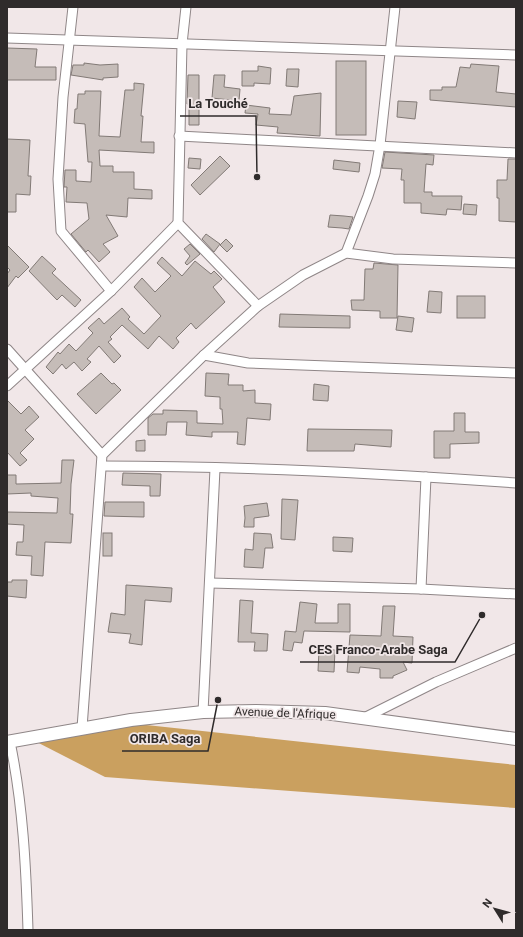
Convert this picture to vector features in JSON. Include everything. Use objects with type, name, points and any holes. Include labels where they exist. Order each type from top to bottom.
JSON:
[{"type":"main road","name":"Avenue de l'Afrique","points":[[9,742],[132,720],[203,712],[305,712],[364,718],[516,740]]},
{"type":"street","points":[[72,7],[63,97],[58,179],[61,231],[111,291]]},
{"type":"street","points":[[7,386],[111,291],[178,222],[182,44],[186,7]]},
{"type":"street","points":[[346,253],[372,185],[380,145],[395,7]]},
{"type":"street","points":[[7,38],[516,55]]},
{"type":"street","points":[[179,136],[516,153]]},
{"type":"street","points":[[178,222],[258,306]]},
{"type":"street","points":[[102,455],[204,355],[258,306],[304,275],[346,253],[393,259],[516,263]]},
{"type":"street","points":[[7,348],[102,455],[82,728]]},
{"type":"street","points":[[204,355],[248,363],[516,373]]},
{"type":"street","points":[[102,466],[426,477],[516,483]]},
{"type":"street","points":[[203,712],[216,469]]},
{"type":"street","points":[[421,589],[426,477]]},
{"type":"street","points":[[210,584],[421,589],[516,594]]},
{"type":"street","points":[[364,718],[436,682],[516,648]]},
{"type":"street","points":[[9,742],[18,780],[23,827],[28,930]]},
{"type":"shaded area","points":[[137,724],[516,765],[516,808],[105,777],[25,736]]},
{"type":"building","points":[[7,48],[37,49],[35,67],[56,67],[56,80],[7,80]]},
{"type":"building","points":[[336,61],[366,61],[366,135],[336,135]]},
{"type":"building","points":[[84,63],[100,65],[118,64],[118,77],[103,78],[103,80],[71,75],[73,65],[84,65]]},
{"type":"building","points":[[471,64],[499,66],[496,92],[516,94],[516,107],[430,100],[430,90],[442,90],[442,87],[456,87],[460,67],[470,68]]},
{"type":"building","points":[[258,66],[271,68],[270,84],[254,83],[254,86],[242,86],[242,71],[258,71]]},
{"type":"building","points":[[287,69],[299,69],[298,87],[286,86]]},
{"type":"building","points":[[188,75],[199,75],[199,125],[189,125],[189,104],[187,104]]},
{"type":"building","points":[[214,75],[225,75],[224,87],[240,89],[239,101],[212,98]]},
{"type":"building","points":[[134,83],[144,84],[141,116],[143,116],[141,142],[154,142],[154,153],[99,150],[100,166],[113,166],[113,172],[134,172],[134,189],[152,190],[152,199],[128,198],[127,217],[106,215],[118,236],[103,244],[110,252],[99,262],[88,250],[86,252],[71,234],[89,219],[87,203],[66,202],[67,187],[64,187],[65,170],[76,170],[76,181],[91,182],[92,162],[88,162],[85,124],[74,123],[75,109],[77,109],[78,94],[85,94],[85,91],[101,91],[99,136],[120,137],[125,90],[134,90]]},
{"type":"building","points":[[321,93],[320,136],[277,133],[278,127],[256,125],[258,114],[245,113],[246,105],[270,108],[269,114],[291,115],[294,96]]},
{"type":"building","points":[[398,101],[417,102],[415,119],[397,117]]},
{"type":"building","points":[[7,139],[30,140],[28,176],[31,176],[30,195],[16,194],[16,212],[7,212]]},
{"type":"building","points":[[385,152],[434,155],[433,165],[426,164],[424,192],[432,192],[432,196],[462,196],[461,210],[447,209],[446,215],[421,213],[421,203],[404,203],[404,180],[401,180],[402,169],[382,168]]},
{"type":"building","points":[[220,156],[230,166],[200,195],[191,185]]},
{"type":"building","points":[[189,158],[201,159],[200,169],[188,168]]},
{"type":"building","points":[[508,159],[516,159],[516,222],[499,221],[497,180],[507,180]]},
{"type":"building","points":[[334,160],[360,163],[359,172],[333,169]]},
{"type":"building","points":[[464,204],[477,205],[476,215],[463,214]]},
{"type":"building","points":[[330,215],[353,217],[349,229],[328,227]]},
{"type":"building","points":[[206,234],[220,244],[214,252],[202,239]]},
{"type":"building","points":[[226,239],[233,246],[227,252],[220,245]]},
{"type":"building","points":[[190,244],[200,254],[187,265],[185,263],[190,256],[184,249]]},
{"type":"building","points":[[7,245],[29,267],[18,278],[16,276],[7,288],[7,274],[10,270],[7,267]]},
{"type":"building","points":[[42,256],[56,269],[52,273],[81,300],[75,307],[62,295],[57,300],[29,271]]},
{"type":"building","points":[[162,257],[182,276],[195,261],[211,274],[214,271],[222,279],[213,287],[225,302],[196,329],[191,323],[176,338],[179,342],[173,349],[159,336],[148,349],[122,325],[110,337],[112,339],[108,342],[121,356],[114,363],[99,346],[87,359],[91,362],[82,371],[74,362],[66,369],[62,364],[53,374],[46,367],[58,352],[60,354],[69,344],[76,351],[93,333],[88,328],[99,318],[104,324],[122,308],[130,317],[128,319],[144,334],[161,316],[134,287],[142,278],[155,292],[171,276],[157,263]]},
{"type":"building","points":[[374,263],[398,265],[397,318],[380,318],[380,311],[352,310],[351,300],[364,300],[365,269],[373,269]]},
{"type":"building","points":[[429,291],[442,292],[441,313],[427,312]]},
{"type":"building","points":[[457,296],[485,296],[485,318],[457,318]]},
{"type":"building","points":[[280,314],[350,316],[350,328],[279,327]]},
{"type":"building","points":[[398,316],[414,318],[412,332],[396,330]]},
{"type":"building","points":[[101,373],[112,384],[114,383],[121,390],[96,414],[77,394]]},
{"type":"building","points":[[206,373],[229,374],[228,385],[243,385],[243,391],[255,390],[255,403],[271,404],[270,420],[247,418],[245,445],[237,444],[238,432],[212,432],[212,437],[186,435],[187,422],[167,422],[166,435],[148,435],[148,418],[153,414],[163,414],[163,410],[197,411],[197,423],[223,424],[222,409],[220,409],[220,397],[205,396]]},
{"type":"building","points":[[314,384],[329,386],[328,401],[313,400]]},
{"type":"building","points":[[7,400],[21,414],[29,406],[39,417],[25,430],[34,439],[20,453],[27,460],[20,466],[7,452]]},
{"type":"building","points":[[454,413],[465,413],[465,432],[479,432],[479,443],[450,444],[450,458],[434,458],[434,431],[454,431]]},
{"type":"building","points":[[308,429],[392,430],[391,447],[355,444],[354,451],[307,451]]},
{"type":"building","points":[[145,440],[145,451],[136,451],[136,441]]},
{"type":"building","points":[[62,460],[74,460],[71,484],[70,514],[73,514],[71,543],[45,542],[43,576],[31,575],[32,556],[16,555],[17,542],[23,542],[24,525],[7,524],[7,512],[57,513],[58,498],[31,496],[31,493],[7,494],[7,475],[16,475],[16,484],[61,483]]},
{"type":"building","points":[[123,473],[161,474],[160,496],[150,496],[150,486],[122,485]]},
{"type":"building","points":[[282,499],[298,500],[295,540],[281,539]]},
{"type":"building","points":[[105,502],[144,502],[144,517],[104,516]]},
{"type":"building","points":[[267,503],[269,516],[254,518],[254,527],[244,527],[244,506]]},
{"type":"building","points":[[103,533],[112,533],[112,556],[103,556]]},
{"type":"building","points":[[254,533],[271,534],[273,548],[265,548],[263,568],[244,567],[245,549],[253,550]]},
{"type":"building","points":[[333,537],[353,538],[352,552],[333,551]]},
{"type":"building","points":[[12,580],[27,580],[26,598],[7,596],[7,582],[12,582]]},
{"type":"building","points":[[126,585],[172,588],[171,602],[145,600],[142,645],[129,643],[131,634],[108,632],[111,613],[125,615]]},
{"type":"building","points":[[240,600],[253,601],[251,633],[268,634],[267,651],[254,651],[255,642],[238,642]]},
{"type":"building","points":[[300,602],[317,604],[315,623],[338,623],[338,604],[350,604],[350,632],[304,631],[302,643],[294,642],[292,651],[283,650],[285,631],[296,632]]},
{"type":"building","points":[[383,606],[395,606],[393,636],[413,637],[412,663],[403,662],[407,670],[393,676],[393,678],[380,678],[380,669],[360,667],[359,673],[347,672],[350,635],[381,636]]},
{"type":"building","points":[[319,650],[335,650],[334,672],[318,671]]},
{"type":"place","name":"La Touché","points":[[257,177]]},
{"type":"place","name":"CES Franco-Arabe Saga","points":[[482,615]]},
{"type":"place","name":"ORIBA Saga","points":[[218,700]]}]
